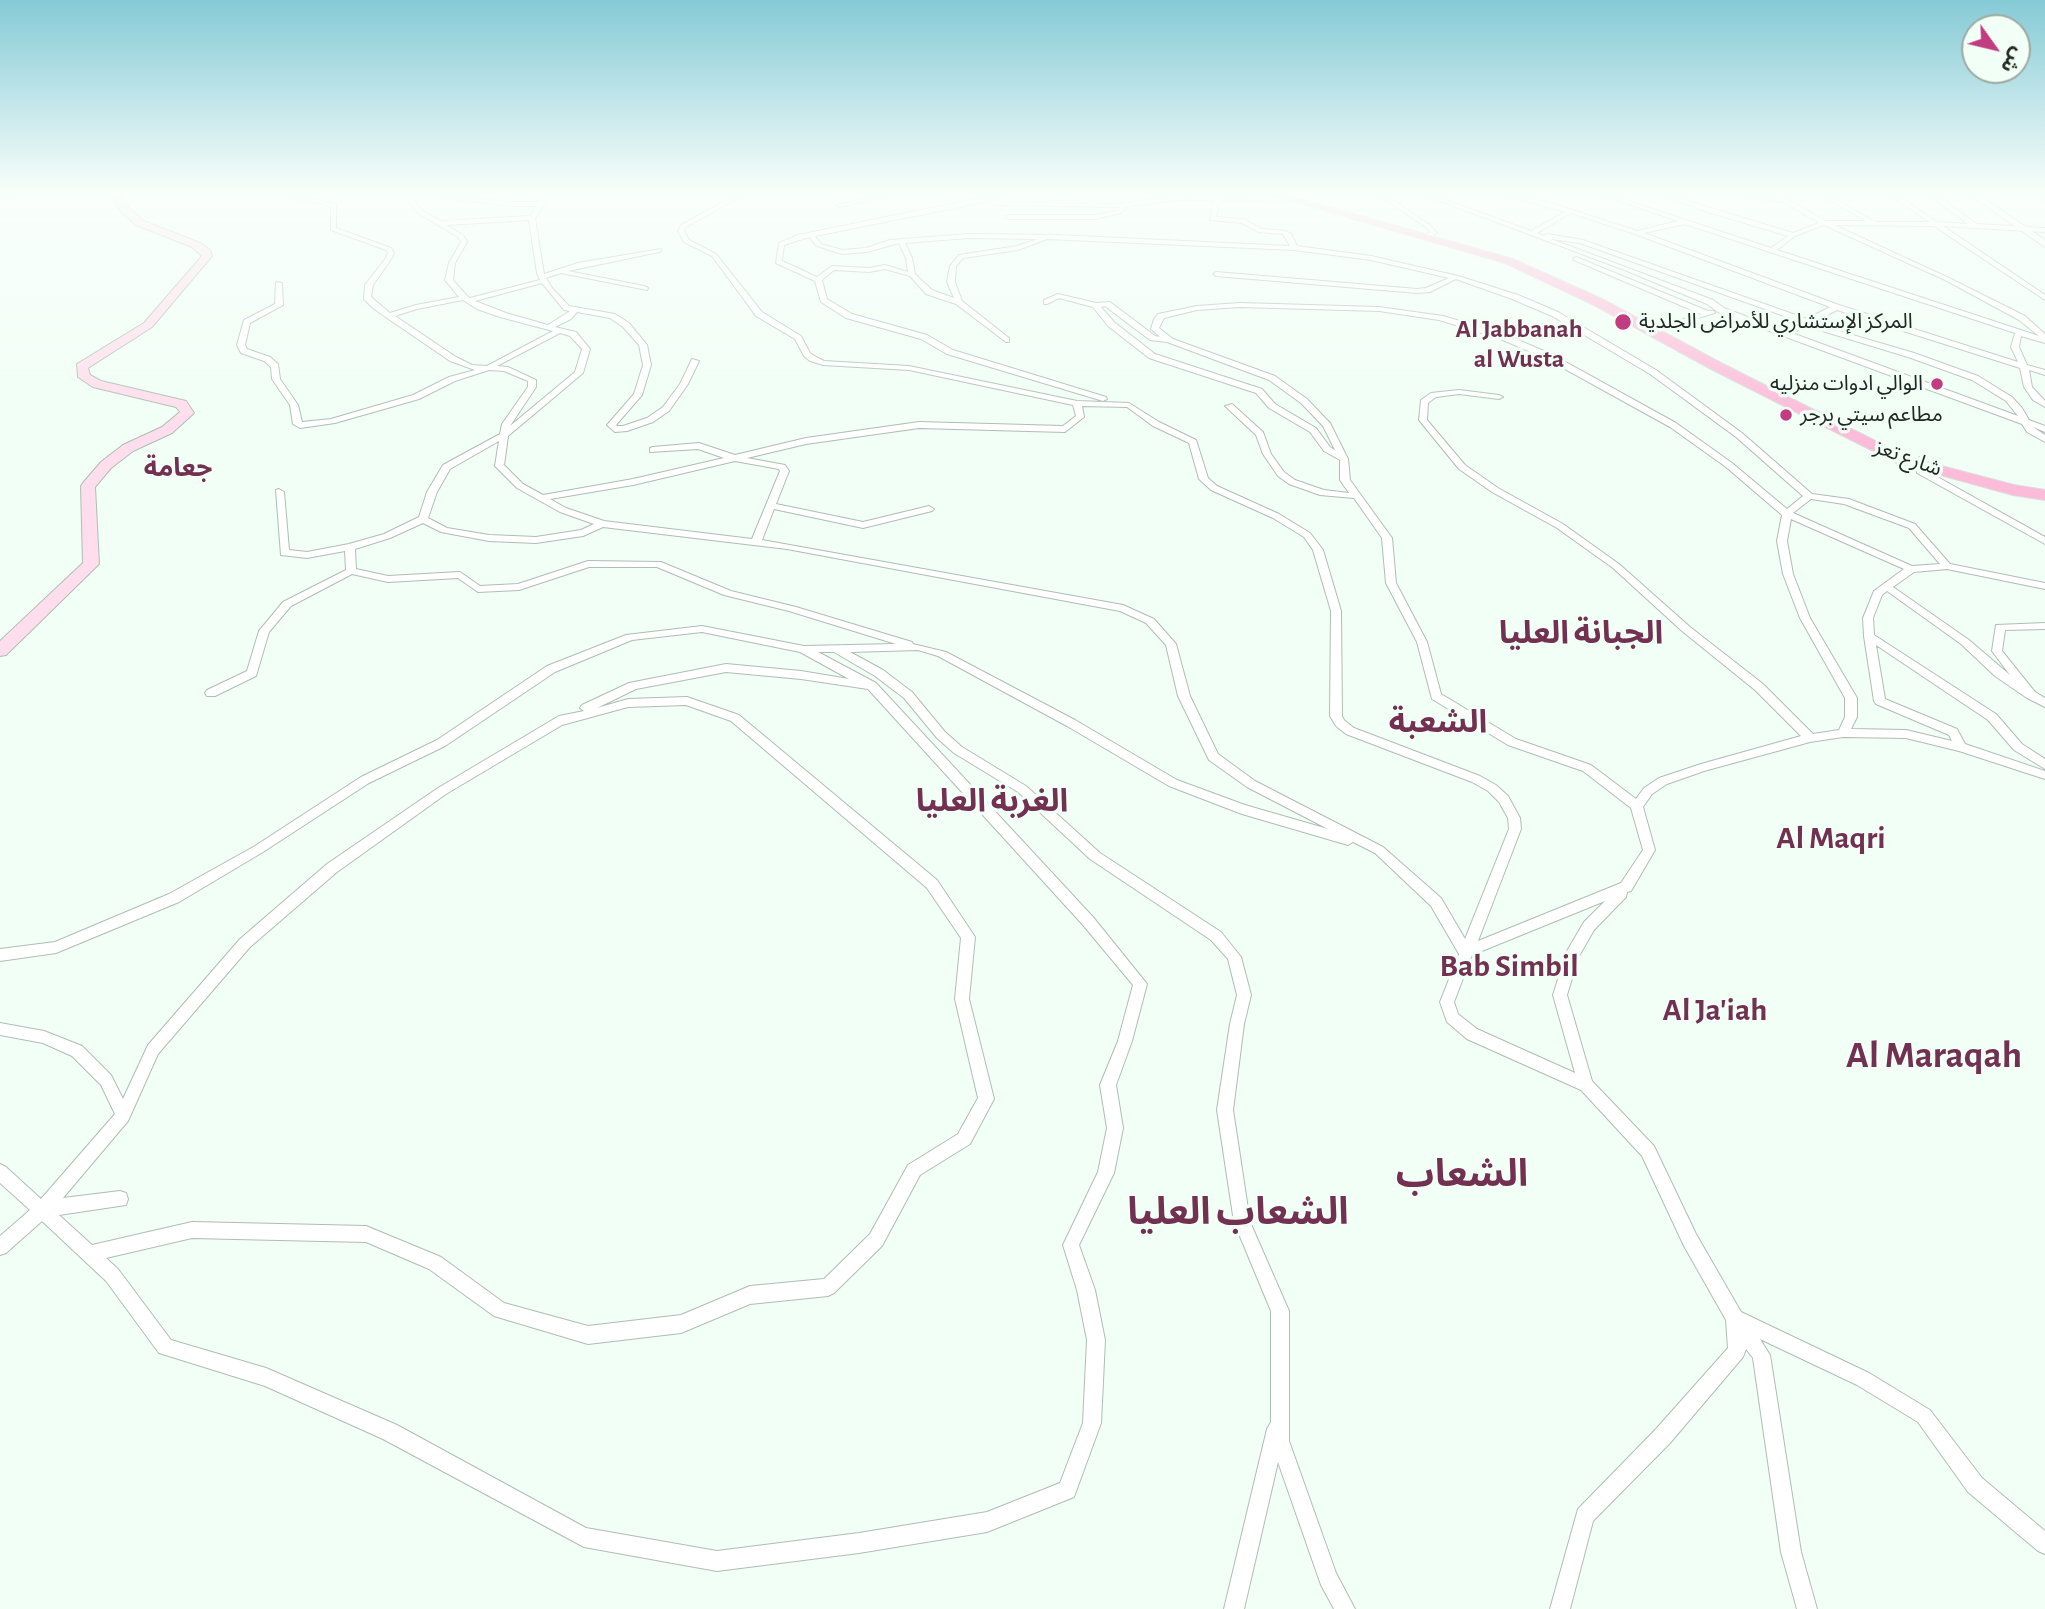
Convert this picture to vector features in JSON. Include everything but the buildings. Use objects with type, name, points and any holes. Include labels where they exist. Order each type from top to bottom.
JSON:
[{"type":"main road","points":[[0,651],[91,564],[88,486],[106,465],[128,448],[167,429],[187,413],[181,404],[97,384],[84,377],[80,367],[148,325],[194,270]]},
{"type":"main road","name":"شارع تعز","points":[[1529,270],[1657,330],[1877,448],[2045,495]]},
{"type":"main road","name":"شارع تعز","points":[[1920,462],[2045,488]]},
{"type":"street","points":[[380,270],[369,285],[367,297],[390,315],[453,359],[471,367],[505,369],[532,380],[532,387],[506,424],[499,466],[520,486],[563,510],[602,524],[756,542],[1123,608],[1150,621],[1171,644],[1184,696],[1213,757],[1251,784],[1379,850],[1436,902],[1465,951]]},
{"type":"street","points":[[279,492],[284,553],[307,555],[387,537],[423,519],[432,492],[446,467],[504,435],[579,373],[586,349],[573,334],[525,322],[467,300],[449,280],[451,270]]},
{"type":"street","points":[[541,270],[543,279],[557,300],[575,310],[596,311],[612,316],[626,325],[643,345],[647,365],[638,395],[611,425],[615,429],[650,420],[666,408],[684,384],[695,361]]},
{"type":"street","points":[[390,315],[416,307],[467,300],[543,279],[562,270]]},
{"type":"street","points":[[725,270],[759,314],[798,338],[807,354],[823,363],[909,368],[1077,403],[1129,405],[1167,431],[1192,442],[1204,479],[1214,488],[1290,524],[1307,535],[1318,550],[1336,611],[1336,716],[1340,723],[1350,731],[1476,779],[1504,799],[1514,818],[1516,829],[1465,951],[1447,1002],[1452,1018],[1472,1034],[1586,1085],[1648,1151],[1690,1241],[1735,1318],[1761,1355],[1791,1552],[1807,1609]]},
{"type":"street","points":[[796,270],[818,280],[824,300],[849,316],[924,337],[950,352],[1114,403]]},
{"type":"street","points":[[818,280],[830,270]]},
{"type":"street","points":[[895,270],[912,275],[929,292],[960,302],[1006,340]]},
{"type":"street","points":[[911,270],[912,275]]},
{"type":"street","points":[[952,270],[951,282],[960,302]]},
{"type":"street","points":[[1422,270],[1515,296],[1555,314],[1653,372],[1739,435],[1809,496],[1846,501],[1879,511],[1912,526],[1947,566]]},
{"type":"street","points":[[1603,270],[1708,314]]},
{"type":"street","points":[[1628,270],[1710,302],[1721,310],[2045,429]]},
{"type":"street","points":[[1660,270],[1806,323],[1975,378],[2009,399],[2030,430],[2045,439]]},
{"type":"street","points":[[1737,270],[1836,307],[2045,373]]},
{"type":"street","points":[[1832,270],[2018,334],[2045,340]]},
{"type":"street","points":[[1927,270],[2011,312],[2045,340]]},
{"type":"street","points":[[2005,270],[2045,298]]},
{"type":"street","points":[[556,272],[583,274],[644,288]]},
{"type":"street","points":[[1216,274],[1417,291],[1427,290],[1456,278]]},
{"type":"street","points":[[278,283],[279,305],[247,322],[241,345],[244,351],[267,359],[275,366],[276,379],[294,405],[296,422],[300,425],[332,421],[389,406],[432,390],[452,379],[486,369],[554,328],[575,310]]},
{"type":"street","points":[[1047,302],[1058,296],[1107,304],[1153,338],[1170,341],[1272,378],[1304,401],[1327,425],[1344,459],[1345,480],[1387,538],[1391,583],[1422,642],[1436,696],[1512,742],[1587,768],[1637,806],[1649,850],[1626,887],[1590,926],[1572,955],[1560,995],[1586,1085]]},
{"type":"street","points":[[1096,304],[1111,324],[1152,356],[1259,391],[1272,406],[1313,430],[1327,449],[1344,459]]},
{"type":"street","points":[[1170,341],[1155,329],[1158,319],[1197,308],[1240,305],[1379,309],[1440,318],[1501,336],[1548,356],[1601,384],[1673,425],[1729,465],[1787,514],[1911,569],[1947,566],[2045,586]]},
{"type":"street","points":[[1785,334],[1836,307]]},
{"type":"street","points":[[1657,330],[1721,310]]},
{"type":"street","points":[[2018,334],[2015,347],[2024,366],[2028,387],[2045,405]]},
{"type":"street","points":[[1499,397],[1459,392],[1434,395],[1424,402],[1423,419],[1462,467],[1496,490],[1560,526],[1616,566],[1686,629],[1759,687],[1810,738]]},
{"type":"street","points":[[541,498],[633,482],[806,441],[919,425],[1065,429],[1080,417],[1077,403]]},
{"type":"street","points":[[1229,406],[1260,434],[1267,454],[1281,474],[1292,482],[1323,493],[1357,496]]},
{"type":"street","points":[[653,450],[699,446],[730,457],[782,467],[785,471],[756,542]]},
{"type":"street","points":[[1920,462],[1920,471],[2045,541]]},
{"type":"street","points":[[1809,496],[1787,514],[1782,541],[1788,574],[1805,618],[1851,698],[1851,717],[1843,733]]},
{"type":"street","points":[[772,506],[863,525],[929,509]]},
{"type":"street","points":[[423,519],[444,530],[489,538],[536,540],[583,533],[602,524]]},
{"type":"street","points":[[349,547],[351,571]]},
{"type":"street","points":[[211,693],[252,673],[264,631],[287,604],[351,571],[388,579],[460,575],[478,589],[519,587],[588,564],[659,564],[728,593],[792,609],[942,654],[1173,783],[1242,808],[1379,850]]},
{"type":"street","points":[[1911,569],[1878,593],[1868,618],[1880,701],[1953,733],[1961,747]]},
{"type":"street","points":[[1887,587],[1965,642],[1999,673],[2045,703]]},
{"type":"street","points":[[2031,695],[1997,651],[2000,627],[2045,626]]},
{"type":"street","points":[[0,956],[56,947],[174,898],[259,849],[365,780],[440,743],[551,669],[630,637],[702,629],[803,649],[918,647]]},
{"type":"street","points":[[1869,636],[1992,717],[2018,747],[2045,765]]},
{"type":"street","points":[[0,1172],[112,1275],[165,1347],[266,1377],[390,1432],[584,1537],[717,1561],[859,1543],[987,1522],[1067,1490],[1092,1423],[1096,1340],[1086,1290],[1071,1245],[1106,1173],[1115,1128],[1108,1085],[1125,1041],[1140,984],[1088,921],[872,686],[803,649]]},
{"type":"street","points":[[837,649],[879,673],[908,695],[941,735],[958,750],[1022,789],[1095,856],[1216,936],[1234,957],[1244,995],[1237,1024],[1225,1110],[1242,1222],[1280,1311],[1280,1441],[1328,1578],[1345,1609]]},
{"type":"street","points":[[0,1247],[43,1209],[123,1116],[153,1050],[245,943],[332,868],[442,791],[558,722],[633,686],[726,668],[800,675],[872,686]]},
{"type":"street","points":[[90,1254],[192,1230],[366,1234],[435,1263],[500,1310],[588,1335],[681,1324],[750,1295],[828,1287],[876,1240],[914,1170],[964,1139],[986,1099],[962,999],[968,937],[932,884],[735,718],[687,701],[628,703],[558,722]]},
{"type":"street","points":[[1637,806],[1648,791],[1663,781],[1810,738],[1843,733],[1906,734],[1961,747],[2045,775]]},
{"type":"street","points":[[1465,951],[1626,887]]},
{"type":"street","points":[[0,1029],[44,1037],[77,1051],[106,1080],[123,1116]]},
{"type":"street","points":[[43,1209],[120,1199]]},
{"type":"street","points":[[1735,1318],[1863,1379],[1924,1416],[1975,1485],[2045,1544]]},
{"type":"street","points":[[1560,1609],[1585,1516],[1663,1436],[1737,1351],[1735,1318]]},
{"type":"street","points":[[1234,1609],[1280,1410]]},
{"type":"place","name":"المركز الإستشاري للأمراض الجلدية","points":[[1623,322]]},
{"type":"place","name":"الوالي ادوات منزليه","points":[[1937,384]]},
{"type":"place","name":"مطاعم سيتي برجر","points":[[1786,415]]},
{"type":"district","name":"Al Jabbanah al Wusta","points":[[1519,344]]},
{"type":"district","name":"جعامة","points":[[178,468]]},
{"type":"district","name":"الجبانة العليا","points":[[1581,633]]},
{"type":"district","name":"الشعبة","points":[[1438,722]]},
{"type":"district","name":"الغربة العليا","points":[[992,801]]},
{"type":"district","name":"Al Maqri","points":[[1831,838]]},
{"type":"district","name":"Bab Simbil","points":[[1509,966]]},
{"type":"district","name":"Al Ja'iah","points":[[1715,1010]]},
{"type":"district","name":"Al Maraqah","points":[[1934,1056]]},
{"type":"district","name":"الشعاب","points":[[1462,1175]]},
{"type":"district","name":"الشعاب العليا","points":[[1238,1213]]}]
